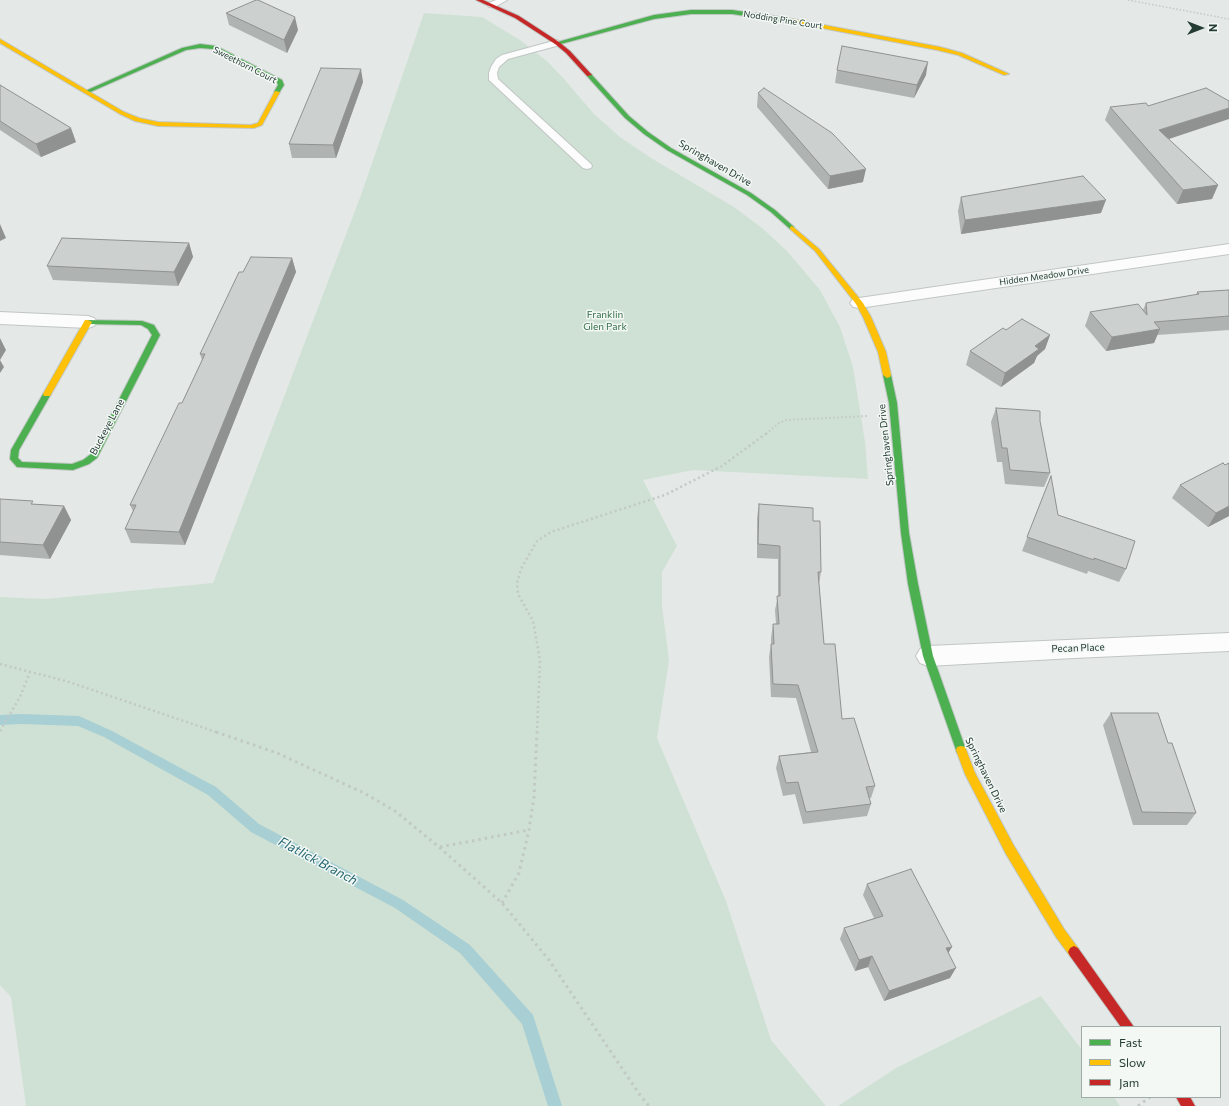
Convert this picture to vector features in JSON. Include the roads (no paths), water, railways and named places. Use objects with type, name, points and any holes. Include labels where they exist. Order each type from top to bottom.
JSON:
[{"type":"street","name":"Springhaven Drive","points":[[479,0],[517,17],[558,43],[627,118],[641,130],[669,149],[749,194],[796,230],[822,255],[859,303],[867,317],[882,352],[893,403],[913,584],[928,656],[954,733],[970,774],[1010,850],[1060,933],[1127,1026]]},
{"type":"street","name":"Nodding Pine Court","points":[[558,43],[654,17],[691,12],[732,12],[773,17],[938,48],[960,54],[1006,74]]},
{"type":"street","name":"Sweethorn Court","points":[[0,41],[122,114],[148,123],[245,128],[260,124],[281,85],[280,81],[214,47],[200,46],[184,49],[86,92]]},
{"type":"street","name":"Hidden Meadow Drive","points":[[859,303],[1229,249]]},
{"type":"street","name":"Buckeye Lane","points":[[0,318],[142,323],[151,327],[156,335],[94,456],[86,462],[73,467],[20,465],[14,459],[15,450],[88,322]]},
{"type":"street","name":"Pecan Place","points":[[928,656],[1074,648],[1229,642]]},
{"type":"street","points":[[1183,1098],[1189,1106]]},
{"type":"lane","points":[[492,5],[503,0]]},
{"type":"lane","points":[[558,43],[505,57],[494,67],[494,80],[587,166]]},
{"type":"waterway","name":"Flatlick Branch","points":[[0,720],[21,719],[79,721],[108,734],[212,791],[255,828],[399,904],[465,949],[528,1020],[555,1106]]},
{"type":"park label","name":"Franklin Glen Park","points":[[605,320]]}]
